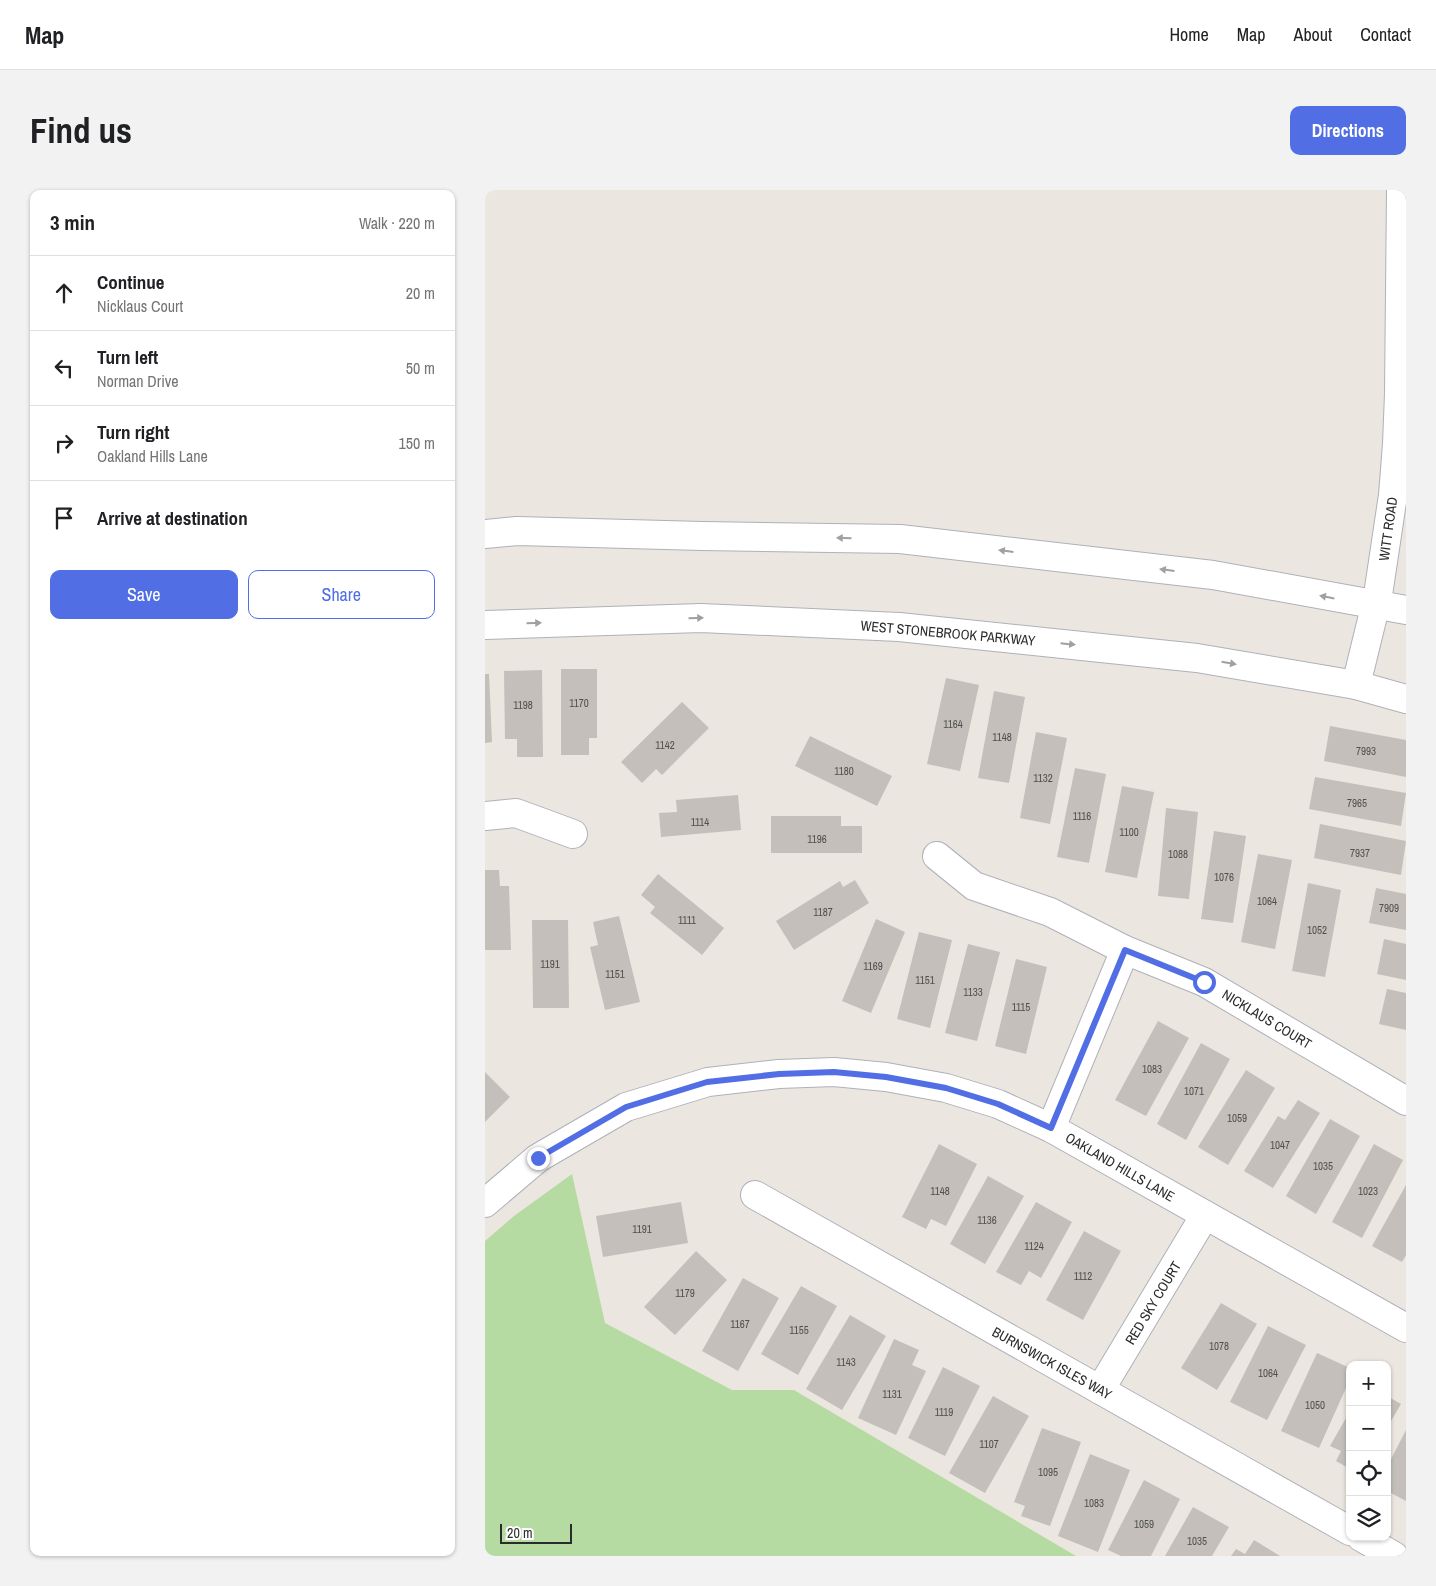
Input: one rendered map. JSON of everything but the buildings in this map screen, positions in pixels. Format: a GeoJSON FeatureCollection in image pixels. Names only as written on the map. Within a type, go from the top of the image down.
{"type":"FeatureCollection","features":[{"type":"Feature","properties":{"kind":"street","name":"WITT ROAD"},"geometry":{"type":"LineString","coordinates":[[1355,685],[1375,606],[1387,545],[1397,444],[1403,297],[1401,190]]}},
{"type":"Feature","properties":{"kind":"street"},"geometry":{"type":"LineString","coordinates":[[485,534],[517,531],[900,539],[1213,575],[1375,606],[1406,610]]}},
{"type":"Feature","properties":{"kind":"street","name":"WEST STONEBROOK PARKWAY"},"geometry":{"type":"LineString","coordinates":[[485,625],[701,618],[899,627],[1197,658],[1355,685],[1406,699]]}},
{"type":"Feature","properties":{"kind":"street"},"geometry":{"type":"LineString","coordinates":[[485,816],[516,813],[573,834]]}},
{"type":"Feature","properties":{"kind":"street","name":"NICKLAUS COURT"},"geometry":{"type":"LineString","coordinates":[[937,856],[974,886],[1050,912],[1125,950],[1204,982],[1406,1101]]}},
{"type":"Feature","properties":{"kind":"street"},"geometry":{"type":"LineString","coordinates":[[1051,1128],[1125,950]]}},
{"type":"Feature","properties":{"kind":"street","name":"OAKLAND HILLS LANE"},"geometry":{"type":"LineString","coordinates":[[485,1203],[538,1158],[626,1107],[707,1082],[788,1074],[834,1072],[886,1077],[946,1088],[998,1104],[1051,1128],[1406,1328]]}},
{"type":"Feature","properties":{"kind":"street","name":"BURNSWICK ISLES WAY"},"geometry":{"type":"LineString","coordinates":[[755,1195],[1346,1529]]}},
{"type":"Feature","properties":{"kind":"street","name":"RED SKY COURT"},"geometry":{"type":"LineString","coordinates":[[1100,1390],[1205,1215]]}},
{"type":"Feature","properties":{"kind":"street"},"geometry":{"type":"LineString","coordinates":[[1368,1541],[1394,1556]]}},
{"type":"Feature","properties":{"kind":"green space"},"geometry":{"type":"Polygon","coordinates":[[[572,1174],[605,1323],[732,1390],[794,1390],[1076,1556],[485,1556],[485,1241],[514,1216],[572,1174]]]}},
{"type":"Feature","properties":{"kind":"route"},"geometry":{"type":"LineString","coordinates":[[538,1158],[626,1107],[707,1082],[779,1074],[834,1072],[886,1077],[946,1088],[998,1104],[1051,1128],[1125,950],[1204,982]]}}]}
